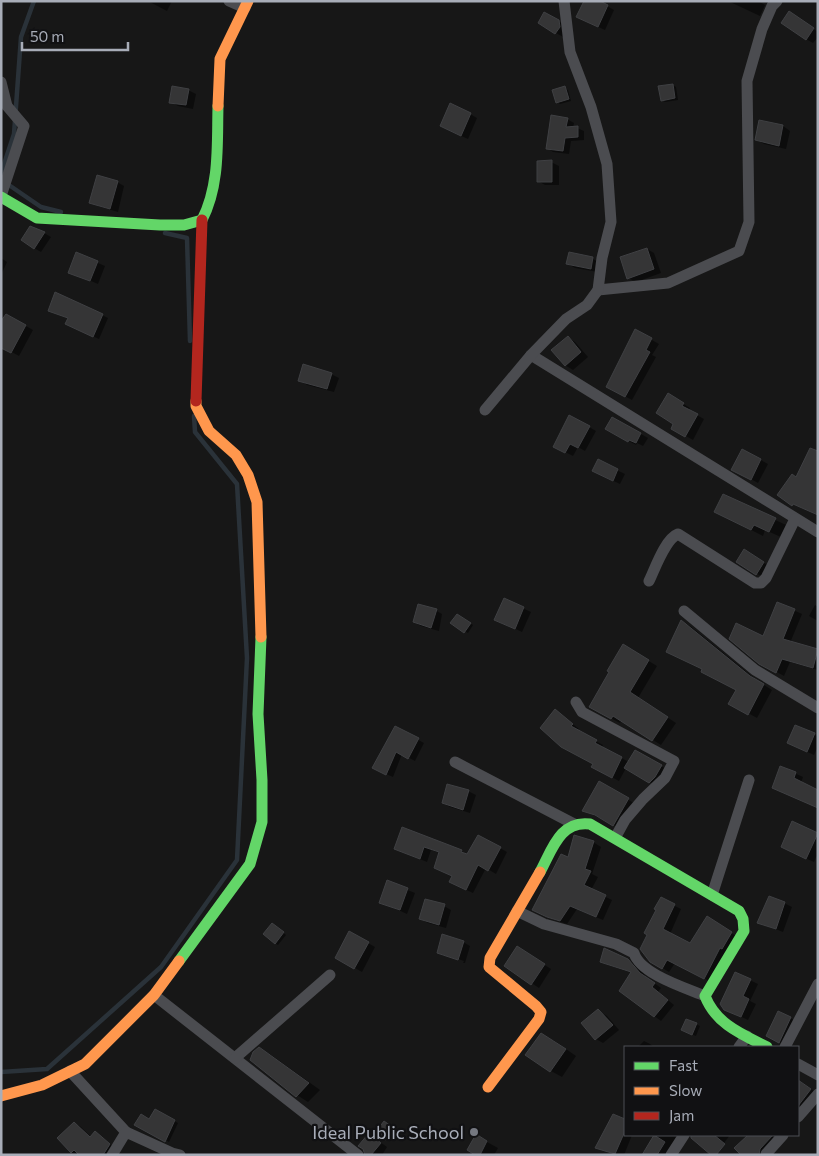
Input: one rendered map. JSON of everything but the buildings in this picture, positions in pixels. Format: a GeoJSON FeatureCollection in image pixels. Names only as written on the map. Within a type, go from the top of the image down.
{"type":"FeatureCollection","features":[{"type":"Feature","properties":{"kind":"street"},"geometry":{"type":"LineString","coordinates":[[1,1096],[42,1085],[85,1064],[154,995],[250,864],[262,822],[262,780],[258,714],[261,643],[257,502],[248,475],[236,455],[209,430],[196,406],[202,220],[210,206],[215,184],[220,59],[246,4],[229,1]]}},
{"type":"Feature","properties":{"kind":"street"},"geometry":{"type":"LineString","coordinates":[[485,410],[531,355],[566,319],[587,305],[598,290],[602,258],[611,222],[608,164],[591,107],[570,52],[564,1]]}},
{"type":"Feature","properties":{"kind":"street"},"geometry":{"type":"LineString","coordinates":[[598,290],[668,282],[739,251],[749,222],[747,80],[762,29],[772,6],[777,1]]}},
{"type":"Feature","properties":{"kind":"street"},"geometry":{"type":"LineString","coordinates":[[1,82],[7,106],[24,126],[1,196],[37,218],[160,225],[184,225],[202,220]]}},
{"type":"Feature","properties":{"kind":"street"},"geometry":{"type":"LineString","coordinates":[[531,355],[818,532]]}},
{"type":"Feature","properties":{"kind":"street"},"geometry":{"type":"LineString","coordinates":[[649,581],[666,546],[678,534],[755,583],[762,583],[795,519]]}},
{"type":"Feature","properties":{"kind":"street"},"geometry":{"type":"LineString","coordinates":[[684,611],[756,670],[818,708]]}},
{"type":"Feature","properties":{"kind":"street"},"geometry":{"type":"LineString","coordinates":[[576,702],[582,712],[674,761],[664,778],[625,820],[614,838]]}},
{"type":"Feature","properties":{"kind":"street"},"geometry":{"type":"LineString","coordinates":[[455,762],[574,824]]}},
{"type":"Feature","properties":{"kind":"street"},"geometry":{"type":"LineString","coordinates":[[712,895],[749,780]]}},
{"type":"Feature","properties":{"kind":"street"},"geometry":{"type":"LineString","coordinates":[[488,1087],[539,1019],[541,1012],[490,968],[490,958],[566,827],[580,822],[590,824],[739,911],[743,919],[744,931],[705,996],[708,1006],[720,1021],[765,1046]]}},
{"type":"Feature","properties":{"kind":"street"},"geometry":{"type":"LineString","coordinates":[[517,911],[544,924],[616,944],[634,953],[636,959],[654,974],[705,996]]}},
{"type":"Feature","properties":{"kind":"street"},"geometry":{"type":"LineString","coordinates":[[235,1058],[330,975]]}},
{"type":"Feature","properties":{"kind":"street"},"geometry":{"type":"LineString","coordinates":[[787,1046],[818,984]]}},
{"type":"Feature","properties":{"kind":"street"},"geometry":{"type":"LineString","coordinates":[[154,995],[358,1155]]}},
{"type":"Feature","properties":{"kind":"street"},"geometry":{"type":"LineString","coordinates":[[740,1046],[746,1036]]}},
{"type":"Feature","properties":{"kind":"street"},"geometry":{"type":"LineString","coordinates":[[799,1065],[818,1075]]}},
{"type":"Feature","properties":{"kind":"street"},"geometry":{"type":"LineString","coordinates":[[70,1071],[126,1132],[172,1154],[180,1155]]}},
{"type":"Feature","properties":{"kind":"street"},"geometry":{"type":"LineString","coordinates":[[799,1116],[818,1094]]}},
{"type":"Feature","properties":{"kind":"street"},"geometry":{"type":"LineString","coordinates":[[112,1155],[126,1132]]}},
{"type":"Feature","properties":{"kind":"street"},"geometry":{"type":"LineString","coordinates":[[671,1155],[683,1136]]}},
{"type":"Feature","properties":{"kind":"street"},"geometry":{"type":"LineString","coordinates":[[766,1154],[782,1136]]}},
{"type":"Feature","properties":{"kind":"waterway"},"geometry":{"type":"LineString","coordinates":[[1,173],[14,134],[21,37],[34,1]]}},
{"type":"Feature","properties":{"kind":"waterway"},"geometry":{"type":"LineString","coordinates":[[6,183],[41,207],[61,212]]}},
{"type":"Feature","properties":{"kind":"waterway"},"geometry":{"type":"LineString","coordinates":[[165,233],[187,238],[190,341]]}},
{"type":"Feature","properties":{"kind":"waterway"},"geometry":{"type":"LineString","coordinates":[[1,1072],[47,1069],[161,967],[237,860],[247,658],[237,484],[195,432],[194,416]]}},
{"type":"Feature","properties":{"kind":"traffic: fast"},"geometry":{"type":"LineString","coordinates":[[1,197],[37,218],[160,225],[184,225],[202,220],[208,207],[215,179],[218,106]]}},
{"type":"Feature","properties":{"kind":"traffic: fast"},"geometry":{"type":"LineString","coordinates":[[179,961],[250,864],[262,822],[262,780],[258,714],[261,637]]}},
{"type":"Feature","properties":{"kind":"traffic: fast"},"geometry":{"type":"LineString","coordinates":[[540,872],[553,846],[564,832],[580,824],[590,824],[739,911],[743,919],[744,931],[705,996],[716,1014],[730,1027],[765,1046]]}},
{"type":"Feature","properties":{"kind":"traffic: slow"},"geometry":{"type":"LineString","coordinates":[[218,106],[220,59],[248,1]]}},
{"type":"Feature","properties":{"kind":"traffic: slow"},"geometry":{"type":"LineString","coordinates":[[196,401],[196,406],[209,431],[236,455],[248,475],[257,502],[261,637]]}},
{"type":"Feature","properties":{"kind":"traffic: slow"},"geometry":{"type":"LineString","coordinates":[[488,1087],[539,1019],[541,1012],[489,967],[490,958],[540,872]]}},
{"type":"Feature","properties":{"kind":"traffic: slow"},"geometry":{"type":"LineString","coordinates":[[1,1096],[42,1085],[85,1064],[154,995],[179,961]]}},
{"type":"Feature","properties":{"kind":"traffic: jam"},"geometry":{"type":"LineString","coordinates":[[196,401],[202,220]]}},
{"type":"Feature","properties":{"kind":"place","name":"Ideal Public School"},"geometry":{"type":"Point","coordinates":[474,1132]}}]}
